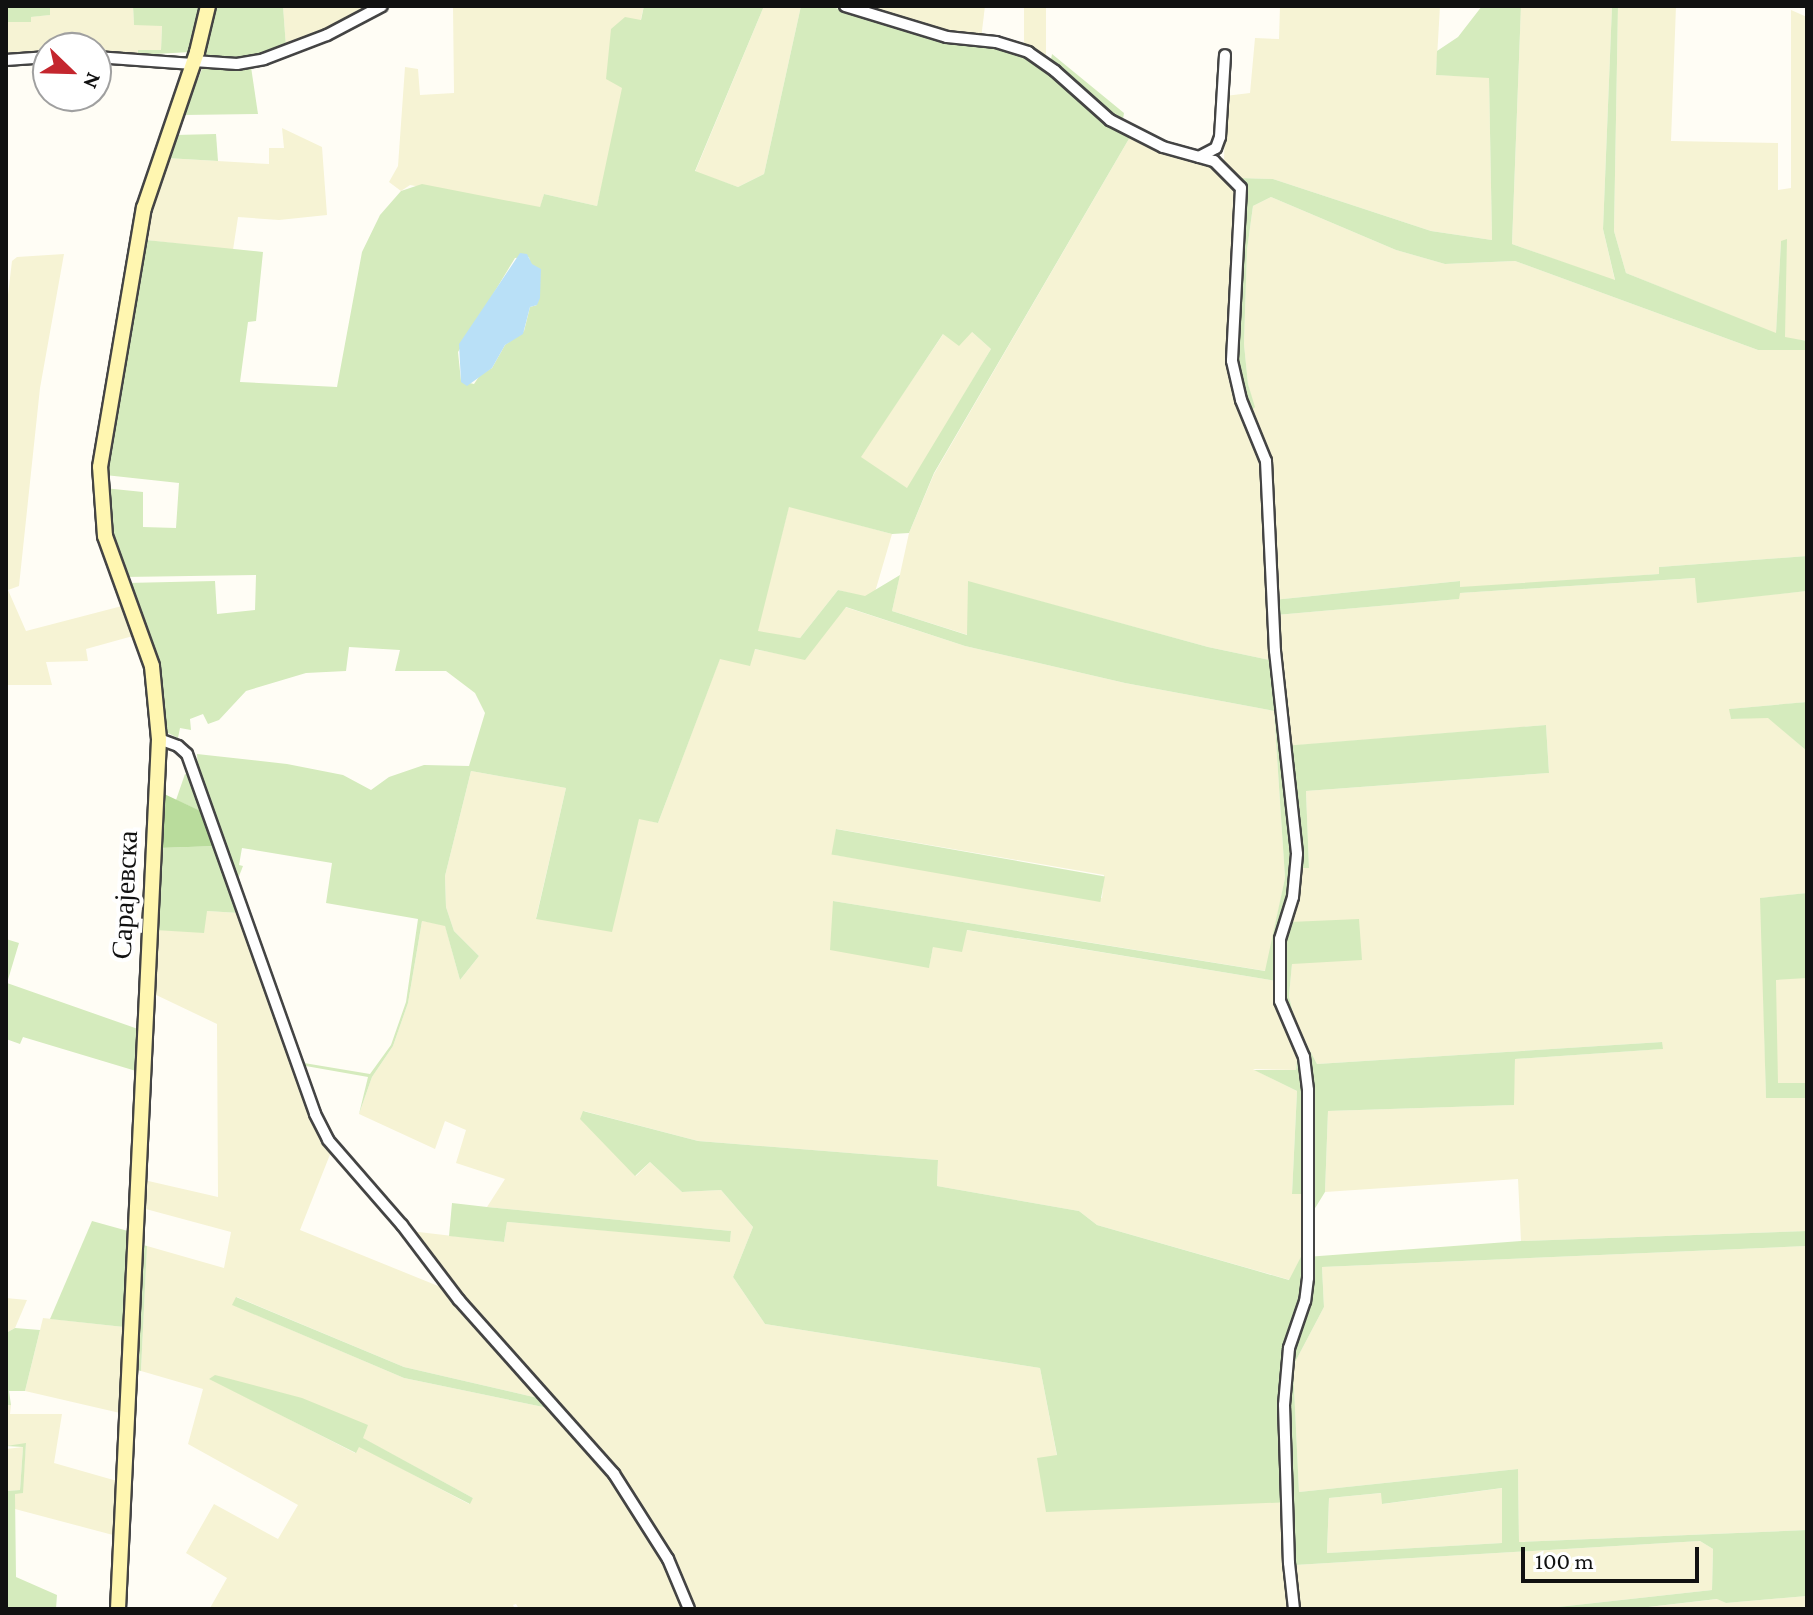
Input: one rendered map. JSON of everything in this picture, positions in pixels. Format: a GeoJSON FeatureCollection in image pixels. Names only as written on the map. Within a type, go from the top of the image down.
{"type":"FeatureCollection","features":[{"type":"Feature","properties":{"kind":"main road","name":"Сарајевска"},"geometry":{"type":"LineString","coordinates":[[118,1609],[159,739],[152,666],[105,536],[100,467],[144,208],[194,63],[208,6]]}},
{"type":"Feature","properties":{"kind":"street"},"geometry":{"type":"LineString","coordinates":[[112,58],[237,64],[264,59],[327,35],[382,6]]}},
{"type":"Feature","properties":{"kind":"street"},"geometry":{"type":"LineString","coordinates":[[845,6],[916,29],[996,42],[1028,52],[1127,131],[1222,166],[1236,180],[1243,199],[1235,250],[1232,361],[1241,400],[1266,461],[1274,640],[1297,854],[1293,897],[1280,939],[1280,1001],[1304,1057],[1309,1100],[1308,1278],[1305,1301],[1289,1348],[1284,1405],[1289,1563],[1294,1609]]}},
{"type":"Feature","properties":{"kind":"street"},"geometry":{"type":"LineString","coordinates":[[1199,157],[1216,148],[1220,137],[1225,55]]}},
{"type":"Feature","properties":{"kind":"street"},"geometry":{"type":"LineString","coordinates":[[6,60],[32,58]]}},
{"type":"Feature","properties":{"kind":"street"},"geometry":{"type":"LineString","coordinates":[[159,739],[178,746],[187,754],[315,1114],[328,1140],[402,1225],[459,1300],[614,1474],[668,1559],[689,1609]]}},
{"type":"Feature","properties":{"kind":"shaded area"},"geometry":{"type":"Polygon","coordinates":[[[50,6],[133,6],[134,25],[162,25],[161,50],[139,51],[138,55],[112,54],[112,32],[32,32],[32,55],[6,56],[6,22],[30,22],[30,17],[49,15],[50,6]]]}},
{"type":"Feature","properties":{"kind":"shaded area"},"geometry":{"type":"Polygon","coordinates":[[[283,6],[375,6],[323,33],[286,47],[283,6]]]}},
{"type":"Feature","properties":{"kind":"shaded area"},"geometry":{"type":"Polygon","coordinates":[[[453,6],[644,6],[597,206],[544,194],[540,208],[410,185],[401,191],[389,182],[398,166],[405,67],[418,69],[420,95],[454,93],[453,6]]]}},
{"type":"Feature","properties":{"kind":"shaded area"},"geometry":{"type":"Polygon","coordinates":[[[764,6],[801,6],[764,174],[738,187],[695,172],[764,6]]]}},
{"type":"Feature","properties":{"kind":"shaded area"},"geometry":{"type":"Polygon","coordinates":[[[853,6],[985,6],[981,39],[947,35],[853,6]]]}},
{"type":"Feature","properties":{"kind":"shaded area"},"geometry":{"type":"Polygon","coordinates":[[[1024,6],[1046,6],[1046,60],[1024,46],[1024,6]]]}},
{"type":"Feature","properties":{"kind":"shaded area"},"geometry":{"type":"Polygon","coordinates":[[[1280,6],[1440,6],[1436,75],[1489,77],[1492,240],[1431,231],[1273,179],[1239,178],[1224,166],[1225,96],[1250,93],[1255,38],[1279,39],[1280,6]]]}},
{"type":"Feature","properties":{"kind":"shaded area"},"geometry":{"type":"Polygon","coordinates":[[[1521,6],[1612,6],[1603,229],[1615,281],[1512,244],[1521,6]]]}},
{"type":"Feature","properties":{"kind":"shaded area"},"geometry":{"type":"Polygon","coordinates":[[[1618,6],[1676,6],[1671,141],[1778,143],[1778,190],[1791,188],[1791,10],[1807,17],[1807,341],[1785,338],[1781,241],[1776,334],[1626,273],[1614,231],[1618,6]]]}},
{"type":"Feature","properties":{"kind":"shaded area"},"geometry":{"type":"Polygon","coordinates":[[[282,128],[322,147],[327,215],[279,220],[238,217],[233,250],[146,240],[166,158],[269,164],[269,148],[284,148],[282,128]]]}},
{"type":"Feature","properties":{"kind":"shaded area"},"geometry":{"type":"Polygon","coordinates":[[[1130,137],[1212,165],[1240,193],[1229,359],[1262,466],[1274,661],[1208,647],[969,582],[968,635],[892,611],[909,533],[934,474],[1130,137]]]}},
{"type":"Feature","properties":{"kind":"shaded area"},"geometry":{"type":"Polygon","coordinates":[[[1271,197],[1396,250],[1445,264],[1515,261],[1758,350],[1807,350],[1807,556],[1659,567],[1659,574],[1459,588],[1460,581],[1273,600],[1270,499],[1250,412],[1254,407],[1244,344],[1247,250],[1253,206],[1271,197]]]}},
{"type":"Feature","properties":{"kind":"shaded area"},"geometry":{"type":"Polygon","coordinates":[[[64,254],[40,388],[19,586],[8,590],[26,631],[122,606],[133,636],[86,649],[88,661],[46,662],[52,685],[6,685],[6,312],[12,261],[17,257],[64,254]]]}},
{"type":"Feature","properties":{"kind":"shaded area"},"geometry":{"type":"Polygon","coordinates":[[[972,332],[991,349],[908,489],[860,457],[944,333],[972,332]]]}},
{"type":"Feature","properties":{"kind":"shaded area"},"geometry":{"type":"Polygon","coordinates":[[[789,506],[892,534],[875,592],[865,597],[838,590],[800,638],[757,632],[789,506]]]}},
{"type":"Feature","properties":{"kind":"shaded area"},"geometry":{"type":"Polygon","coordinates":[[[1696,578],[1697,602],[1807,591],[1807,702],[1730,709],[1731,719],[1768,717],[1807,751],[1807,893],[1761,898],[1766,1098],[1807,1098],[1807,1231],[1521,1241],[1518,1179],[1325,1192],[1328,1111],[1513,1105],[1515,1059],[1662,1049],[1662,1042],[1317,1064],[1295,1021],[1289,996],[1292,963],[1362,959],[1289,922],[1298,868],[1309,868],[1306,791],[1549,773],[1546,725],[1288,746],[1276,615],[1458,599],[1459,593],[1696,578]]]}},
{"type":"Feature","properties":{"kind":"shaded area"},"geometry":{"type":"Polygon","coordinates":[[[845,607],[965,646],[1125,683],[1274,711],[1285,878],[1266,971],[833,901],[929,967],[933,947],[966,930],[1276,981],[1288,1029],[1298,1051],[1296,1070],[1253,1069],[1297,1091],[1292,1194],[1304,1194],[1306,1247],[1290,1280],[1097,1225],[1079,1211],[937,1186],[938,1160],[698,1141],[584,1111],[636,1176],[650,1162],[682,1192],[721,1190],[753,1227],[733,1277],[765,1324],[1040,1368],[1057,1456],[1287,1501],[1293,1609],[693,1609],[647,1517],[454,1289],[410,1231],[504,1242],[507,1222],[730,1241],[731,1231],[487,1207],[505,1179],[456,1163],[466,1130],[445,1121],[435,1149],[359,1114],[372,1077],[393,1046],[408,1003],[422,921],[445,925],[460,980],[479,956],[454,931],[446,907],[445,876],[471,771],[566,788],[536,918],[639,818],[658,823],[720,658],[754,649],[805,659],[845,607]],[[837,829],[835,855],[1102,898],[1104,875],[837,829]]]}},
{"type":"Feature","properties":{"kind":"shaded area"},"geometry":{"type":"Polygon","coordinates":[[[207,911],[239,913],[313,1120],[331,1152],[300,1230],[448,1290],[542,1399],[404,1367],[237,1297],[233,1305],[404,1378],[553,1409],[618,1484],[664,1557],[686,1609],[519,1609],[516,1604],[513,1605],[515,1609],[210,1608],[227,1578],[186,1553],[214,1504],[278,1539],[298,1505],[188,1444],[203,1389],[141,1371],[147,1246],[224,1268],[231,1232],[142,1208],[144,1180],[218,1197],[217,1024],[152,993],[155,930],[207,911]],[[209,1378],[355,1453],[359,1446],[469,1504],[473,1498],[362,1438],[367,1425],[209,1378]]]}},
{"type":"Feature","properties":{"kind":"shaded area"},"geometry":{"type":"Polygon","coordinates":[[[1776,978],[1807,978],[1807,1083],[1776,1083],[1776,978]]]}},
{"type":"Feature","properties":{"kind":"shaded area"},"geometry":{"type":"Polygon","coordinates":[[[1807,1246],[1807,1530],[1519,1542],[1518,1469],[1299,1492],[1293,1366],[1324,1307],[1322,1267],[1807,1246]]]}},
{"type":"Feature","properties":{"kind":"shaded area"},"geometry":{"type":"Polygon","coordinates":[[[6,1298],[27,1300],[15,1328],[6,1333],[6,1298]]]}},
{"type":"Feature","properties":{"kind":"shaded area"},"geometry":{"type":"Polygon","coordinates":[[[43,1318],[124,1327],[120,1413],[25,1391],[43,1318]]]}},
{"type":"Feature","properties":{"kind":"shaded area"},"geometry":{"type":"Polygon","coordinates":[[[6,1405],[11,1405],[10,1414],[62,1414],[54,1463],[117,1481],[113,1535],[15,1509],[15,1493],[22,1493],[26,1444],[6,1446],[6,1405]]]}},
{"type":"Feature","properties":{"kind":"shaded area"},"geometry":{"type":"Polygon","coordinates":[[[23,1447],[20,1490],[6,1491],[6,1449],[23,1447]]]}},
{"type":"Feature","properties":{"kind":"shaded area"},"geometry":{"type":"Polygon","coordinates":[[[1503,1488],[1502,1543],[1327,1553],[1329,1498],[1382,1493],[1383,1504],[1503,1488]]]}},
{"type":"Feature","properties":{"kind":"shaded area"},"geometry":{"type":"Polygon","coordinates":[[[1700,1541],[1713,1549],[1712,1590],[1540,1609],[1298,1609],[1295,1565],[1700,1541]]]}},
{"type":"Feature","properties":{"kind":"shaded area"},"geometry":{"type":"Polygon","coordinates":[[[1807,1596],[1807,1609],[1631,1609],[1718,1599],[1726,1603],[1807,1596]]]}},
{"type":"Feature","properties":{"kind":"green space"},"geometry":{"type":"Polygon","coordinates":[[[6,6],[50,6],[50,15],[31,17],[31,22],[6,22],[6,6]]]}},
{"type":"Feature","properties":{"kind":"green space"},"geometry":{"type":"Polygon","coordinates":[[[133,6],[202,6],[190,52],[138,55],[138,50],[161,50],[162,26],[134,25],[133,6]]]}},
{"type":"Feature","properties":{"kind":"green space"},"geometry":{"type":"Polygon","coordinates":[[[215,6],[283,6],[286,47],[229,62],[204,57],[215,6]]]}},
{"type":"Feature","properties":{"kind":"green space"},"geometry":{"type":"Polygon","coordinates":[[[644,6],[764,6],[695,171],[738,187],[764,174],[801,6],[829,6],[935,39],[1003,48],[1050,65],[1052,54],[1124,113],[1121,132],[1130,137],[934,473],[909,533],[892,534],[789,507],[758,631],[800,638],[838,590],[865,596],[900,575],[892,611],[967,635],[968,581],[1208,647],[1274,661],[1283,746],[1546,725],[1549,773],[1306,791],[1309,868],[1299,868],[1290,922],[1359,919],[1362,960],[1292,964],[1289,996],[1295,1022],[1317,1064],[1662,1042],[1663,1049],[1515,1059],[1514,1105],[1328,1111],[1325,1192],[1309,1218],[1304,1194],[1292,1194],[1297,1091],[1254,1070],[1296,1070],[1298,1051],[1281,1019],[1276,981],[967,930],[962,952],[933,947],[929,968],[830,950],[833,901],[1265,971],[1285,878],[1274,711],[1125,683],[965,646],[846,607],[805,660],[755,649],[750,666],[720,659],[658,823],[639,819],[612,932],[536,919],[566,788],[471,771],[445,876],[446,907],[454,931],[479,956],[460,980],[445,926],[422,921],[408,1003],[393,1046],[372,1077],[359,1114],[368,1077],[300,1065],[298,1062],[370,1074],[391,1045],[406,1002],[418,919],[326,903],[332,863],[242,848],[239,865],[243,866],[236,884],[198,771],[197,754],[287,764],[343,775],[371,790],[389,777],[424,765],[469,766],[485,713],[475,693],[446,671],[395,671],[400,650],[349,647],[346,671],[306,673],[246,691],[219,720],[208,724],[203,714],[190,719],[191,730],[180,728],[178,738],[164,731],[160,676],[126,583],[215,581],[217,614],[255,610],[256,575],[124,577],[108,520],[104,488],[143,492],[143,527],[176,528],[179,483],[105,475],[146,240],[263,252],[256,321],[248,322],[240,382],[337,387],[362,252],[380,215],[401,191],[422,184],[540,207],[544,194],[597,206],[622,88],[606,79],[611,29],[625,17],[641,20],[644,6]],[[529,257],[515,258],[458,352],[461,381],[474,384],[480,375],[492,368],[505,345],[524,331],[530,307],[537,305],[529,257]],[[972,332],[959,346],[943,334],[861,457],[907,488],[991,349],[972,332]]]}},
{"type":"Feature","properties":{"kind":"green space"},"geometry":{"type":"Polygon","coordinates":[[[1482,6],[1521,6],[1512,244],[1615,280],[1603,229],[1612,6],[1618,6],[1614,231],[1626,273],[1776,333],[1781,241],[1787,239],[1785,337],[1807,341],[1807,350],[1758,350],[1515,261],[1445,264],[1396,250],[1271,197],[1253,206],[1247,250],[1244,344],[1248,384],[1255,407],[1250,412],[1233,357],[1243,184],[1239,178],[1273,179],[1431,231],[1492,240],[1489,78],[1436,75],[1437,51],[1458,37],[1482,6]]]}},
{"type":"Feature","properties":{"kind":"green space"},"geometry":{"type":"Polygon","coordinates":[[[251,67],[258,114],[183,115],[202,69],[251,67]]]}},
{"type":"Feature","properties":{"kind":"green space"},"geometry":{"type":"Polygon","coordinates":[[[216,134],[218,161],[166,158],[175,135],[216,134]]]}},
{"type":"Feature","properties":{"kind":"green space"},"geometry":{"type":"Polygon","coordinates":[[[1807,556],[1807,591],[1697,603],[1695,578],[1460,593],[1459,599],[1276,615],[1273,600],[1460,581],[1460,587],[1659,574],[1659,567],[1807,556]]]}},
{"type":"Feature","properties":{"kind":"green space"},"geometry":{"type":"Polygon","coordinates":[[[1807,702],[1807,751],[1768,718],[1731,719],[1729,709],[1807,702]]]}},
{"type":"Feature","properties":{"kind":"green space"},"geometry":{"type":"Polygon","coordinates":[[[185,774],[192,777],[205,813],[176,800],[185,774]]]}},
{"type":"Feature","properties":{"kind":"green space"},"geometry":{"type":"Polygon","coordinates":[[[162,793],[205,813],[217,846],[159,848],[162,793]]]}},
{"type":"Feature","properties":{"kind":"green space"},"geometry":{"type":"Polygon","coordinates":[[[836,829],[1105,876],[1100,902],[831,855],[836,829]]]}},
{"type":"Feature","properties":{"kind":"green space"},"geometry":{"type":"Polygon","coordinates":[[[217,846],[239,913],[207,911],[204,933],[155,930],[159,848],[217,846]]]}},
{"type":"Feature","properties":{"kind":"green space"},"geometry":{"type":"Polygon","coordinates":[[[1807,893],[1807,978],[1776,980],[1778,1083],[1807,1083],[1807,1098],[1766,1098],[1760,898],[1807,893]]]}},
{"type":"Feature","properties":{"kind":"green space"},"geometry":{"type":"Polygon","coordinates":[[[6,939],[19,943],[7,983],[138,1029],[136,1071],[23,1037],[20,1044],[6,1039],[6,939]]]}},
{"type":"Feature","properties":{"kind":"green space"},"geometry":{"type":"Polygon","coordinates":[[[583,1111],[698,1141],[938,1160],[937,1186],[1079,1211],[1097,1225],[1289,1280],[1306,1247],[1306,1257],[1521,1241],[1807,1231],[1807,1246],[1322,1267],[1324,1307],[1293,1366],[1299,1492],[1518,1469],[1519,1542],[1807,1530],[1807,1596],[1726,1603],[1717,1599],[1631,1609],[1540,1609],[1712,1590],[1713,1549],[1700,1541],[1295,1565],[1292,1502],[1046,1512],[1037,1458],[1057,1455],[1040,1368],[765,1324],[733,1277],[753,1227],[721,1190],[682,1192],[650,1162],[635,1176],[580,1119],[583,1111]],[[1502,1488],[1382,1504],[1381,1493],[1329,1498],[1327,1553],[1502,1543],[1502,1488]]]}},
{"type":"Feature","properties":{"kind":"green space"},"geometry":{"type":"Polygon","coordinates":[[[452,1203],[731,1231],[730,1242],[507,1222],[504,1242],[449,1236],[452,1203]]]}},
{"type":"Feature","properties":{"kind":"green space"},"geometry":{"type":"Polygon","coordinates":[[[92,1221],[128,1231],[124,1327],[50,1319],[92,1221]]]}},
{"type":"Feature","properties":{"kind":"green space"},"geometry":{"type":"Polygon","coordinates":[[[139,1244],[147,1246],[141,1371],[134,1369],[139,1244]]]}},
{"type":"Feature","properties":{"kind":"green space"},"geometry":{"type":"Polygon","coordinates":[[[236,1297],[404,1367],[542,1399],[553,1409],[404,1378],[232,1305],[236,1297]]]}},
{"type":"Feature","properties":{"kind":"green space"},"geometry":{"type":"Polygon","coordinates":[[[15,1328],[40,1330],[25,1391],[9,1391],[11,1405],[6,1405],[6,1333],[15,1328]]]}},
{"type":"Feature","properties":{"kind":"green space"},"geometry":{"type":"Polygon","coordinates":[[[215,1375],[302,1398],[368,1425],[363,1438],[473,1498],[470,1504],[359,1447],[356,1453],[209,1379],[215,1375]]]}},
{"type":"Feature","properties":{"kind":"green space"},"geometry":{"type":"Polygon","coordinates":[[[26,1443],[23,1493],[15,1494],[16,1577],[57,1595],[56,1609],[6,1609],[6,1491],[20,1490],[23,1447],[6,1446],[26,1443]]]}},
{"type":"Feature","properties":{"kind":"water"},"geometry":{"type":"Polygon","coordinates":[[[520,253],[527,254],[532,264],[541,269],[540,298],[537,305],[530,307],[523,334],[505,345],[492,368],[467,386],[461,382],[459,344],[520,253]]]}}]}
